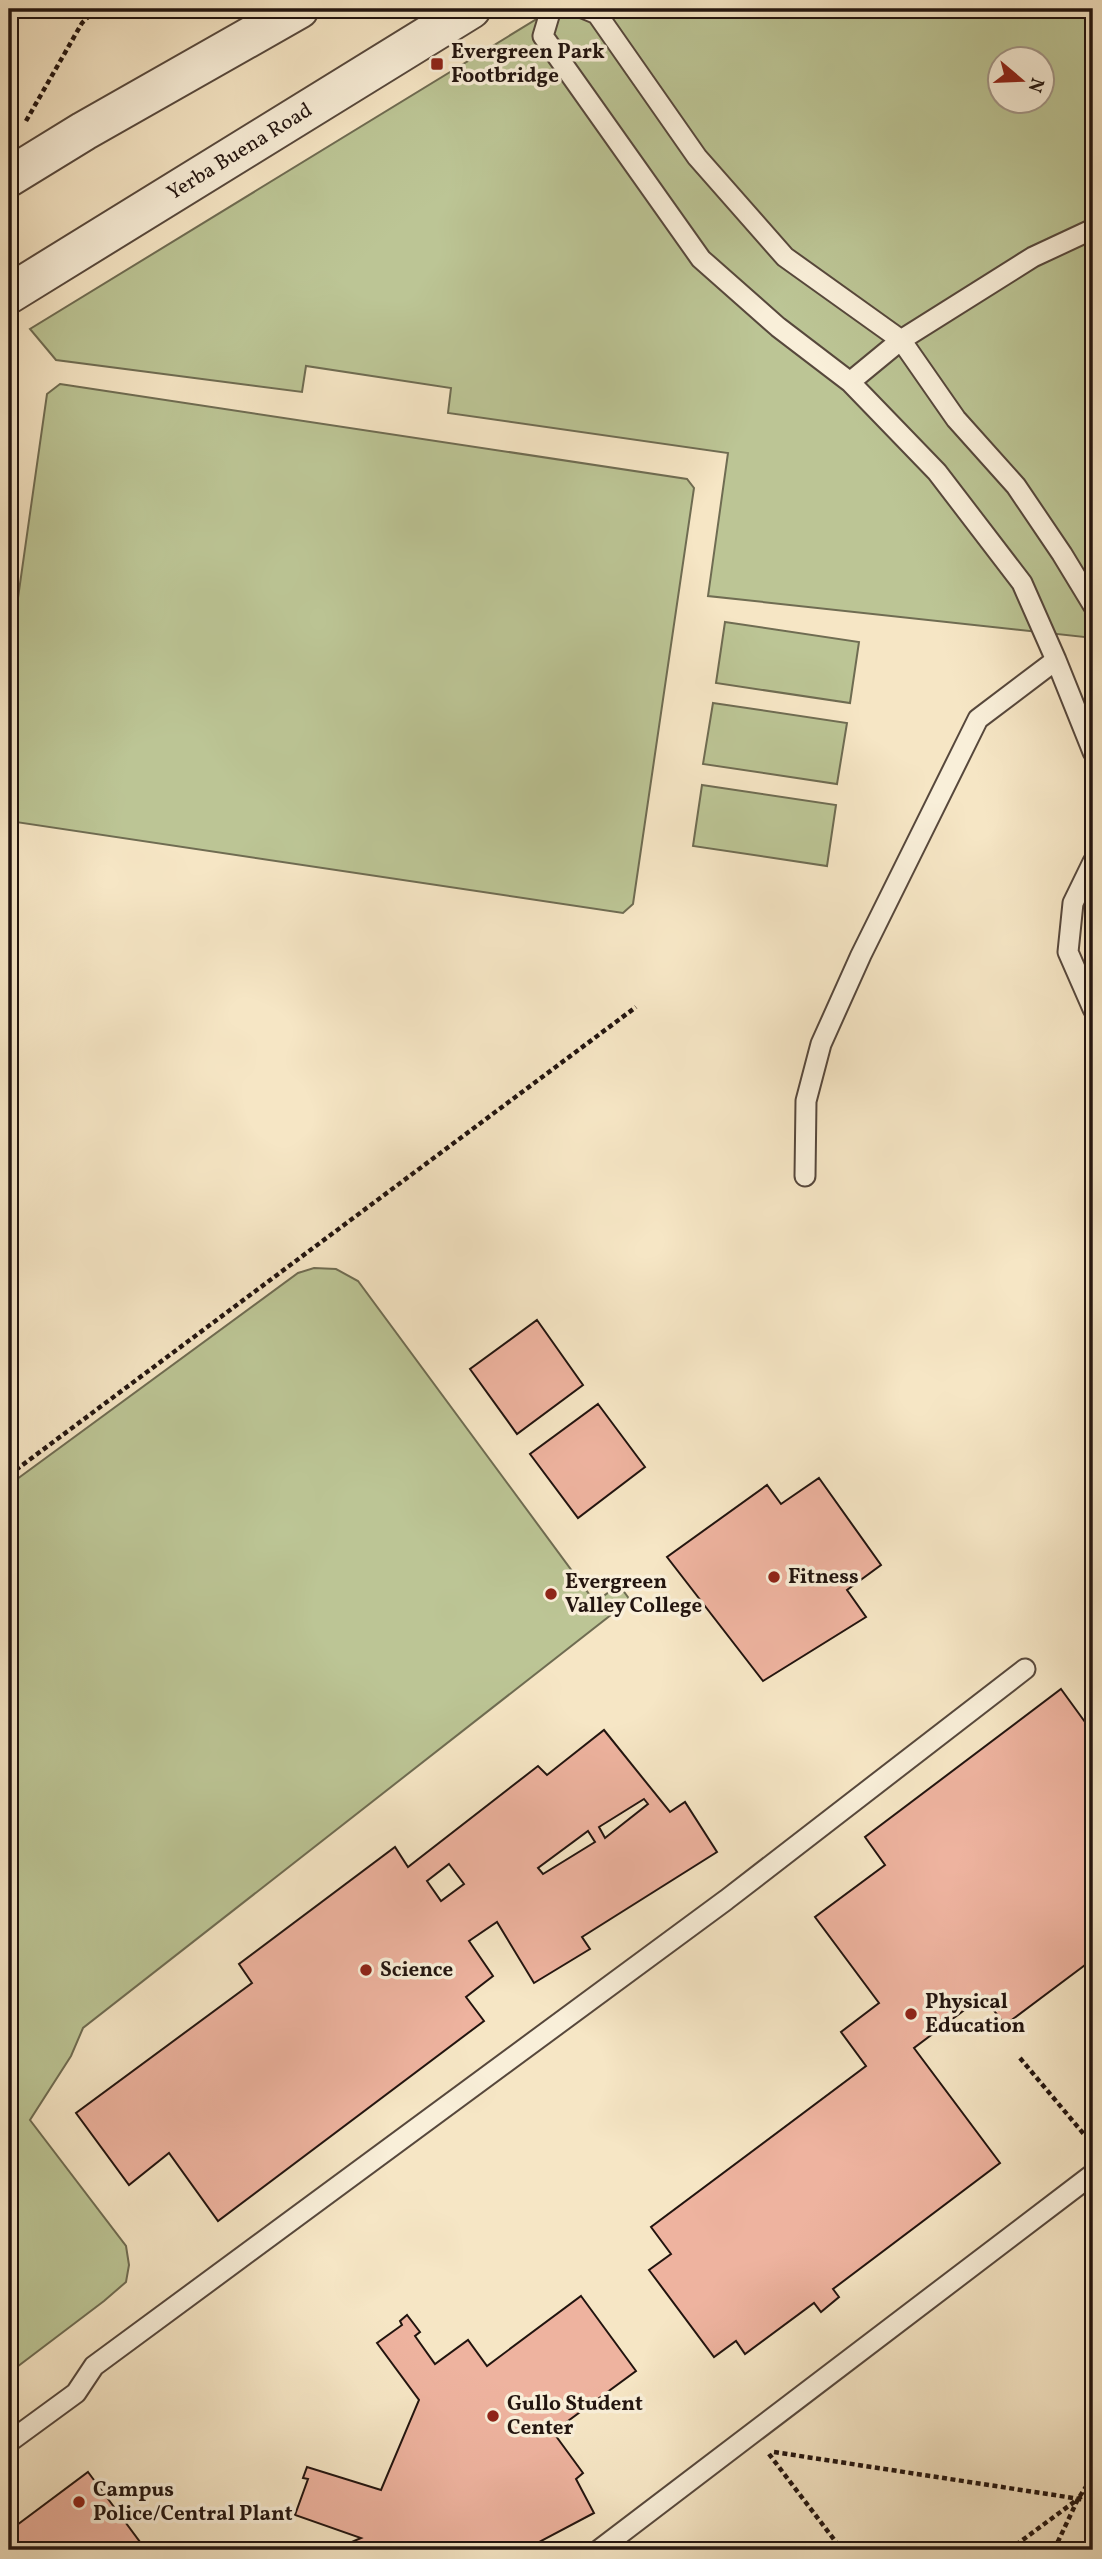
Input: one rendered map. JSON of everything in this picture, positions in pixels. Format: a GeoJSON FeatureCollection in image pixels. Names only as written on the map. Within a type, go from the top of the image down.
{"type":"FeatureCollection","features":[{"type":"Feature","properties":{"kind":"street"},"geometry":{"type":"LineString","coordinates":[[9,177],[299,9]]}},
{"type":"Feature","properties":{"kind":"street","name":"Yerba Buena Road"},"geometry":{"type":"LineString","coordinates":[[9,295],[471,9]]}},
{"type":"Feature","properties":{"kind":"lane"},"geometry":{"type":"LineString","coordinates":[[551,9],[543,36],[701,259],[778,327],[850,382],[937,472],[1022,583],[1093,752]]}},
{"type":"Feature","properties":{"kind":"lane"},"geometry":{"type":"LineString","coordinates":[[585,9],[597,14],[697,157],[785,257],[901,340],[956,419],[1016,486],[1093,605]]}},
{"type":"Feature","properties":{"kind":"lane"},"geometry":{"type":"LineString","coordinates":[[850,382],[901,340],[1033,257],[1093,229]]}},
{"type":"Feature","properties":{"kind":"lane"},"geometry":{"type":"LineString","coordinates":[[805,1176],[806,1101],[821,1044],[861,955],[978,719],[1056,660]]}},
{"type":"Feature","properties":{"kind":"lane"},"geometry":{"type":"LineString","coordinates":[[1093,862],[1073,903],[1068,952],[1093,1009]]}},
{"type":"Feature","properties":{"kind":"lane"},"geometry":{"type":"LineString","coordinates":[[9,2442],[76,2393],[94,2366],[726,1900],[1025,1669]]}},
{"type":"Feature","properties":{"kind":"lane"},"geometry":{"type":"LineString","coordinates":[[599,2550],[1093,2174]]}},
{"type":"Feature","properties":{"kind":"path"},"geometry":{"type":"LineString","coordinates":[[9,177],[18,135],[82,23],[96,9]]}},
{"type":"Feature","properties":{"kind":"path"},"geometry":{"type":"LineString","coordinates":[[9,1475],[636,1007]]}},
{"type":"Feature","properties":{"kind":"path"},"geometry":{"type":"LineString","coordinates":[[1020,2058],[1093,2146]]}},
{"type":"Feature","properties":{"kind":"path"},"geometry":{"type":"LineString","coordinates":[[842,2550],[766,2451],[1093,2501]]}},
{"type":"Feature","properties":{"kind":"path"},"geometry":{"type":"LineString","coordinates":[[1054,2550],[1078,2499],[1093,2476]]}},
{"type":"Feature","properties":{"kind":"path"},"geometry":{"type":"LineString","coordinates":[[1009,2550],[1093,2488]]}},
{"type":"Feature","properties":{"kind":"green space"},"geometry":{"type":"Polygon","coordinates":[[[553,9],[1093,9],[1093,638],[708,596],[728,453],[448,413],[451,388],[306,366],[302,392],[56,360],[30,329],[553,9]]]}},
{"type":"Feature","properties":{"kind":"green space"},"geometry":{"type":"Polygon","coordinates":[[[60,384],[687,479],[694,488],[633,904],[623,913],[9,821],[9,661],[47,394],[60,384]]]}},
{"type":"Feature","properties":{"kind":"green space"},"geometry":{"type":"Polygon","coordinates":[[[725,622],[859,642],[850,703],[716,683],[725,622]]]}},
{"type":"Feature","properties":{"kind":"green space"},"geometry":{"type":"Polygon","coordinates":[[[713,703],[847,723],[837,784],[703,764],[713,703]]]}},
{"type":"Feature","properties":{"kind":"green space"},"geometry":{"type":"Polygon","coordinates":[[[702,785],[836,805],[827,866],[693,846],[702,785]]]}},
{"type":"Feature","properties":{"kind":"green space"},"geometry":{"type":"Polygon","coordinates":[[[314,1268],[336,1269],[358,1281],[595,1602],[619,1585],[630,1600],[83,2028],[71,2056],[30,2120],[126,2246],[129,2265],[126,2282],[9,2373],[9,1485],[298,1273],[314,1268]]]}},
{"type":"Feature","properties":{"kind":"building"},"geometry":{"type":"Polygon","coordinates":[[[537,1320],[583,1385],[517,1434],[470,1369],[537,1320]]]}},
{"type":"Feature","properties":{"kind":"building"},"geometry":{"type":"Polygon","coordinates":[[[598,1404],[645,1467],[578,1518],[530,1454],[598,1404]]]}},
{"type":"Feature","properties":{"kind":"building","name":"Fitness"},"geometry":{"type":"Polygon","coordinates":[[[819,1478],[881,1565],[847,1590],[866,1617],[763,1681],[667,1557],[767,1485],[781,1504],[819,1478]]]}},
{"type":"Feature","properties":{"kind":"building","name":"Physical Education"},"geometry":{"type":"Polygon","coordinates":[[[1061,1689],[1093,1733],[1093,1959],[1005,2025],[983,1996],[914,2048],[1000,2163],[833,2289],[839,2297],[821,2312],[814,2303],[745,2354],[736,2341],[714,2357],[649,2270],[671,2254],[651,2227],[866,2066],[841,2032],[879,2003],[815,1917],[885,1865],[865,1837],[1061,1689]]]}},
{"type":"Feature","properties":{"kind":"building","name":"Science"},"geometry":{"type":"Polygon","coordinates":[[[604,1730],[670,1812],[685,1802],[717,1852],[582,1937],[590,1949],[534,1983],[497,1922],[469,1941],[493,1976],[466,1997],[484,2021],[218,2221],[169,2153],[129,2185],[76,2113],[252,1983],[239,1964],[395,1847],[408,1867],[538,1766],[547,1775],[604,1730]],[[644,1799],[599,1827],[605,1838],[648,1804],[644,1799]],[[588,1831],[538,1868],[543,1874],[595,1842],[588,1831]],[[449,1864],[427,1881],[441,1901],[464,1884],[449,1864]]]}},
{"type":"Feature","properties":{"kind":"building","name":"Gullo Student Center"},"geometry":{"type":"Polygon","coordinates":[[[581,2296],[636,2371],[553,2432],[583,2473],[576,2479],[594,2513],[524,2550],[333,2550],[361,2538],[295,2515],[308,2479],[303,2478],[307,2467],[381,2490],[419,2400],[377,2343],[402,2325],[400,2321],[407,2315],[420,2332],[415,2336],[435,2364],[468,2340],[487,2366],[581,2296]]]}},
{"type":"Feature","properties":{"kind":"building","name":"Campus Police/Central Plant"},"geometry":{"type":"Polygon","coordinates":[[[88,2472],[146,2550],[9,2550],[9,2531],[88,2472]]]}},
{"type":"Feature","properties":{"kind":"place","name":"Evergreen Park Footbridge"},"geometry":{"type":"Point","coordinates":[437,64]}},
{"type":"Feature","properties":{"kind":"place","name":"Fitness"},"geometry":{"type":"Point","coordinates":[774,1577]}},
{"type":"Feature","properties":{"kind":"place","name":"Evergreen Valley College"},"geometry":{"type":"Point","coordinates":[551,1594]}},
{"type":"Feature","properties":{"kind":"place","name":"Science"},"geometry":{"type":"Point","coordinates":[366,1970]}},
{"type":"Feature","properties":{"kind":"place","name":"Physical Education"},"geometry":{"type":"Point","coordinates":[911,2014]}},
{"type":"Feature","properties":{"kind":"place","name":"Gullo Student Center"},"geometry":{"type":"Point","coordinates":[493,2416]}},
{"type":"Feature","properties":{"kind":"place","name":"Campus Police/Central Plant"},"geometry":{"type":"Point","coordinates":[79,2502]}}]}
